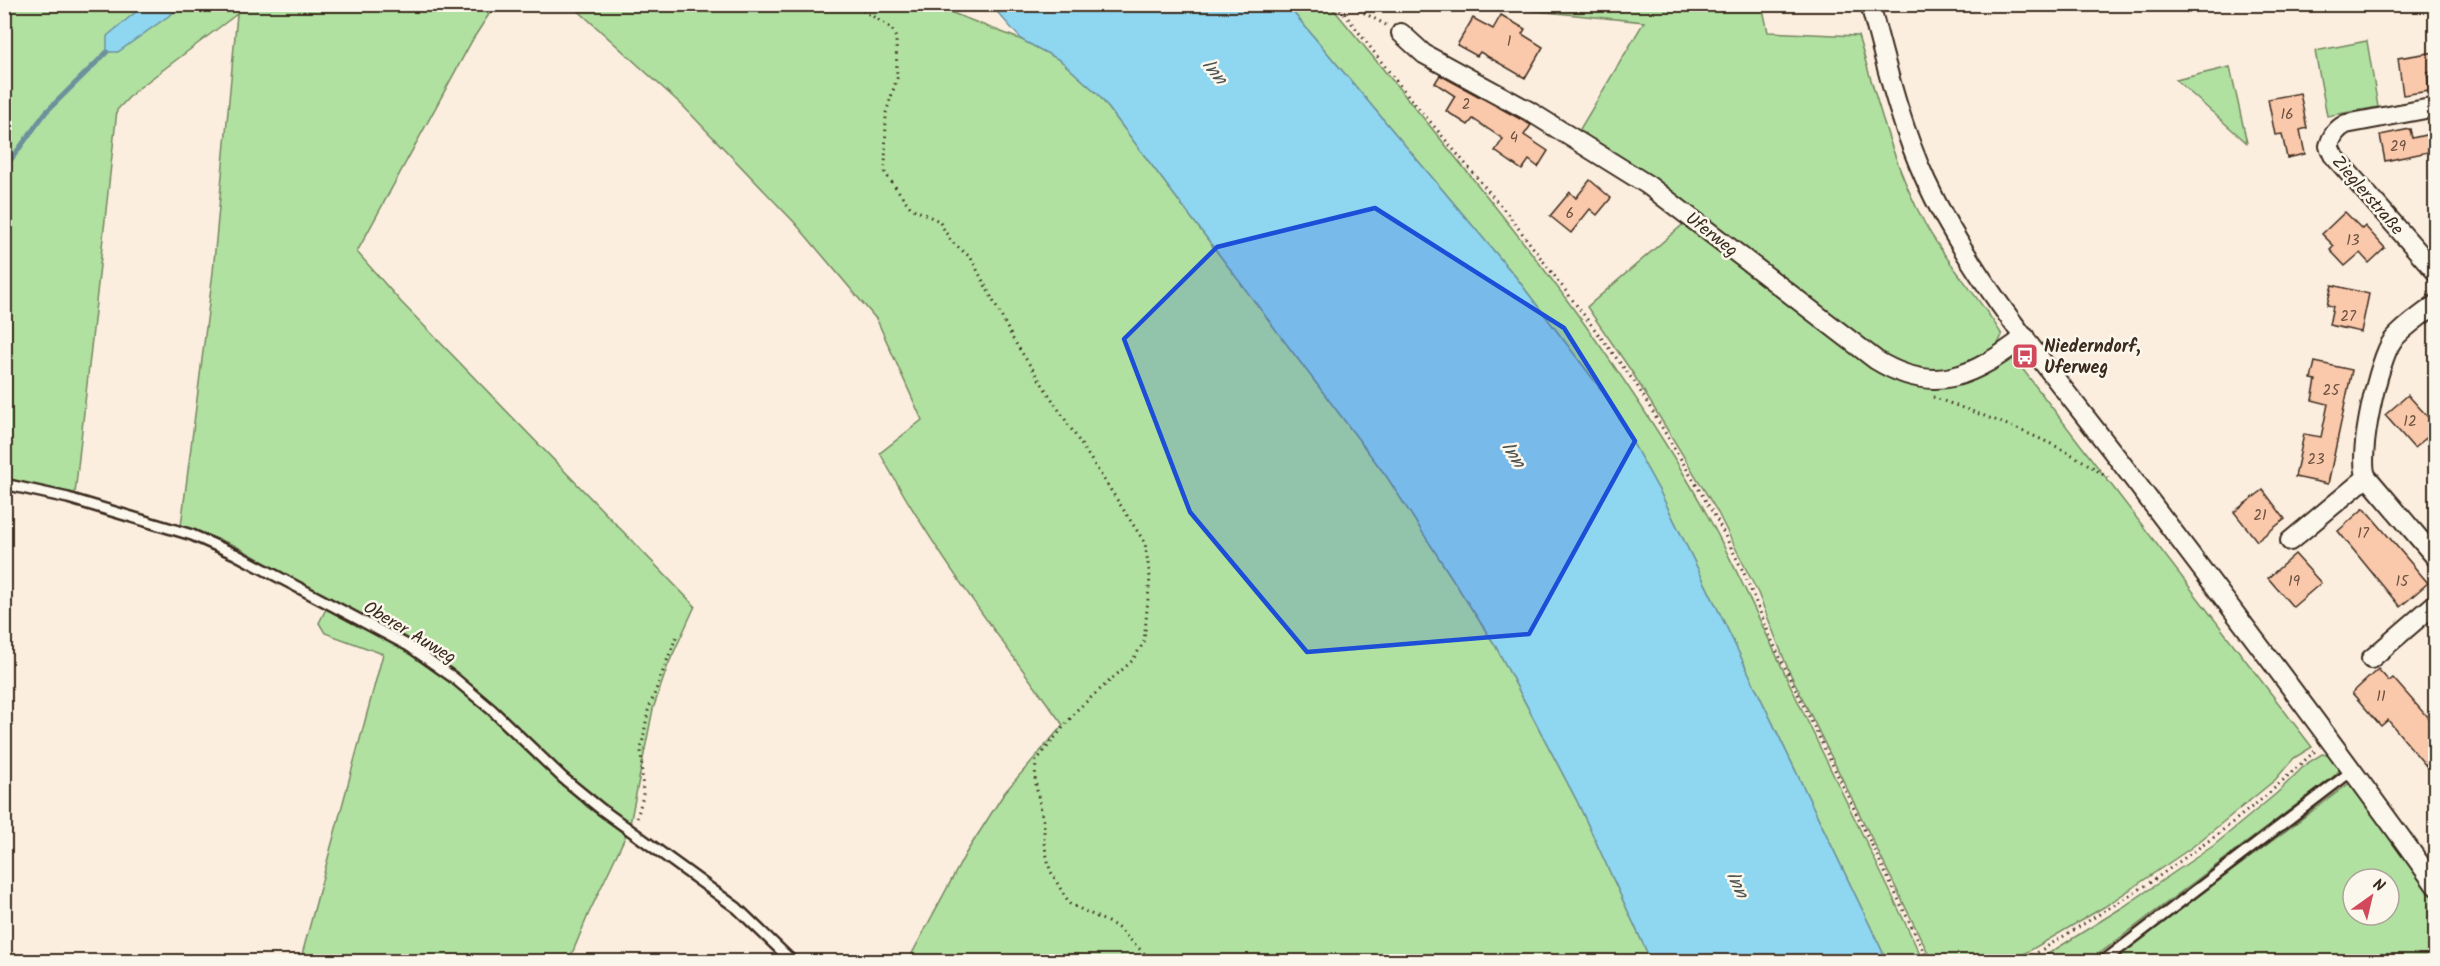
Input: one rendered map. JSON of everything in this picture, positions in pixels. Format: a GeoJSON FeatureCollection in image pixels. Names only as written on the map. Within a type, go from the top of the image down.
{"type":"FeatureCollection","features":[{"type":"Feature","properties":{"kind":"street"},"geometry":{"type":"LineString","coordinates":[[1870,4],[1908,140],[1926,182],[1968,256],[2025,337],[2353,770],[2436,886]]}},
{"type":"Feature","properties":{"kind":"street","name":"Uferweg"},"geometry":{"type":"LineString","coordinates":[[1401,33],[1424,54],[1529,111],[1648,185],[1876,360],[1901,374],[1923,379],[1953,379],[1995,358],[2025,337]]}},
{"type":"Feature","properties":{"kind":"street","name":"Zieglerstraße"},"geometry":{"type":"LineString","coordinates":[[2436,107],[2346,124],[2339,128],[2329,147],[2333,155],[2436,272]]}},
{"type":"Feature","properties":{"kind":"street"},"geometry":{"type":"LineString","coordinates":[[2436,304],[2393,340],[2384,355],[2364,452],[2363,470],[2436,558]]}},
{"type":"Feature","properties":{"kind":"street"},"geometry":{"type":"LineString","coordinates":[[2290,541],[2367,477]]}},
{"type":"Feature","properties":{"kind":"street"},"geometry":{"type":"LineString","coordinates":[[2371,659],[2436,603]]}},
{"type":"Feature","properties":{"kind":"lane","name":"Oberer Auweg"},"geometry":{"type":"LineString","coordinates":[[4,484],[68,498],[192,535],[235,554],[409,646],[454,678],[492,710],[562,778],[634,834],[737,908],[793,962]]}},
{"type":"Feature","properties":{"kind":"lane"},"geometry":{"type":"LineString","coordinates":[[2102,962],[2353,770]]}},
{"type":"Feature","properties":{"kind":"path"},"geometry":{"type":"LineString","coordinates":[[846,4],[855,6],[884,23],[892,29],[896,38],[897,78],[886,113],[885,173],[911,208],[939,221],[951,241],[971,258],[1013,339],[1144,543],[1150,577],[1144,642],[1132,661],[1078,709],[1036,761],[1035,781],[1050,870],[1070,904],[1116,926],[1154,962]]}},
{"type":"Feature","properties":{"kind":"path"},"geometry":{"type":"LineString","coordinates":[[1337,4],[1397,82],[1510,217],[1588,318],[1648,403],[1716,518],[1743,572],[1782,661],[1929,962]]}},
{"type":"Feature","properties":{"kind":"path"},"geometry":{"type":"LineString","coordinates":[[1348,4],[1401,33]]}},
{"type":"Feature","properties":{"kind":"path"},"geometry":{"type":"LineString","coordinates":[[1924,394],[1976,413],[2072,454],[2088,463],[2118,490]]}},
{"type":"Feature","properties":{"kind":"path"},"geometry":{"type":"LineString","coordinates":[[634,834],[643,796],[641,750],[648,711],[676,637]]}},
{"type":"Feature","properties":{"kind":"path"},"geometry":{"type":"LineString","coordinates":[[2022,962],[2148,884],[2214,837],[2267,795],[2302,761],[2330,740]]}},
{"type":"Feature","properties":{"kind":"highlighted area"},"geometry":{"type":"Polygon","coordinates":[[[1375,208],[1564,328],[1635,441],[1529,634],[1307,652],[1190,512],[1124,339],[1217,247],[1375,208]]]}},
{"type":"Feature","properties":{"kind":"green space"},"geometry":{"type":"Polygon","coordinates":[[[5,5],[495,5],[473,39],[357,252],[401,302],[695,606],[668,665],[653,709],[630,824],[576,784],[469,684],[422,647],[315,591],[234,545],[181,526],[213,272],[237,14],[135,91],[117,110],[75,494],[5,478],[5,5]]]}},
{"type":"Feature","properties":{"kind":"green space"},"geometry":{"type":"Polygon","coordinates":[[[572,5],[932,5],[1022,40],[1060,60],[1098,94],[1387,477],[1495,645],[1577,801],[1651,961],[908,961],[966,853],[1005,792],[1063,725],[944,558],[880,453],[922,420],[877,320],[795,223],[683,106],[572,5]]]}},
{"type":"Feature","properties":{"kind":"green space"},"geometry":{"type":"Polygon","coordinates":[[[1287,5],[1330,5],[1520,238],[1566,298],[1651,421],[1707,514],[1736,571],[1923,961],[1887,961],[1661,494],[1609,400],[1515,276],[1287,5]]]}},
{"type":"Feature","properties":{"kind":"green space"},"geometry":{"type":"Polygon","coordinates":[[[1515,5],[1762,5],[1768,32],[1858,36],[1886,131],[1903,178],[1933,237],[2002,335],[1995,351],[1951,374],[1903,370],[1577,134],[1644,22],[1516,9],[1515,5]]]}},
{"type":"Feature","properties":{"kind":"green space"},"geometry":{"type":"Polygon","coordinates":[[[2367,41],[2378,107],[2327,116],[2315,51],[2367,41]]]}},
{"type":"Feature","properties":{"kind":"green space"},"geometry":{"type":"Polygon","coordinates":[[[2230,67],[2247,143],[2176,80],[2230,67]]]}},
{"type":"Feature","properties":{"kind":"green space"},"geometry":{"type":"Polygon","coordinates":[[[1687,221],[1915,383],[2010,359],[2018,363],[2312,747],[2294,758],[2275,780],[2191,848],[2104,907],[2012,961],[1932,961],[1788,669],[1758,593],[1717,511],[1632,372],[1587,307],[1687,221]]]}},
{"type":"Feature","properties":{"kind":"green space"},"geometry":{"type":"Polygon","coordinates":[[[326,609],[412,653],[439,672],[494,718],[587,807],[626,835],[569,961],[300,962],[383,654],[325,633],[319,623],[326,609]]]}},
{"type":"Feature","properties":{"kind":"green space"},"geometry":{"type":"Polygon","coordinates":[[[2322,754],[2334,756],[2339,763],[2338,772],[2332,778],[2100,953],[2083,961],[2035,962],[2123,907],[2213,846],[2277,793],[2306,764],[2322,754]]]}},
{"type":"Feature","properties":{"kind":"green space"},"geometry":{"type":"Polygon","coordinates":[[[2351,782],[2435,898],[2435,961],[2110,962],[2351,782]]]}},
{"type":"Feature","properties":{"kind":"water"},"geometry":{"type":"Polygon","coordinates":[[[144,5],[184,5],[118,52],[107,52],[107,36],[144,5]]]}},
{"type":"Feature","properties":{"kind":"water","name":"Inn"},"geometry":{"type":"Polygon","coordinates":[[[991,5],[1287,5],[1515,276],[1609,400],[1661,494],[1887,961],[1651,961],[1577,801],[1495,645],[1387,477],[1098,94],[1060,60],[1022,40],[991,5]]]}},
{"type":"Feature","properties":{"kind":"building"},"geometry":{"type":"Polygon","coordinates":[[[1501,15],[1525,29],[1522,34],[1543,47],[1525,78],[1480,52],[1477,56],[1457,45],[1473,18],[1493,29],[1501,15]]]}},
{"type":"Feature","properties":{"kind":"building"},"geometry":{"type":"Polygon","coordinates":[[[2436,52],[2436,71],[2427,72],[2429,91],[2403,95],[2398,58],[2436,52]]]}},
{"type":"Feature","properties":{"kind":"building"},"geometry":{"type":"Polygon","coordinates":[[[1440,75],[1531,125],[1524,135],[1548,151],[1538,167],[1529,160],[1522,170],[1495,151],[1503,139],[1473,119],[1468,125],[1446,111],[1455,96],[1435,83],[1440,75]]]}},
{"type":"Feature","properties":{"kind":"building"},"geometry":{"type":"Polygon","coordinates":[[[2300,93],[2307,128],[2300,130],[2305,154],[2287,158],[2282,134],[2275,135],[2268,99],[2300,93]]]}},
{"type":"Feature","properties":{"kind":"building"},"geometry":{"type":"Polygon","coordinates":[[[2410,129],[2412,138],[2430,134],[2433,151],[2385,161],[2380,135],[2410,129]]]}},
{"type":"Feature","properties":{"kind":"building"},"geometry":{"type":"Polygon","coordinates":[[[1590,180],[1611,198],[1597,215],[1590,209],[1571,233],[1550,216],[1570,192],[1576,198],[1590,180]]]}},
{"type":"Feature","properties":{"kind":"building"},"geometry":{"type":"Polygon","coordinates":[[[2345,212],[2362,229],[2365,226],[2385,248],[2369,263],[2360,253],[2345,266],[2330,250],[2334,246],[2322,234],[2345,212]]]}},
{"type":"Feature","properties":{"kind":"building"},"geometry":{"type":"Polygon","coordinates":[[[2332,285],[2369,294],[2361,332],[2329,325],[2333,306],[2327,305],[2332,285]]]}},
{"type":"Feature","properties":{"kind":"building"},"geometry":{"type":"Polygon","coordinates":[[[2315,362],[2352,370],[2328,484],[2295,477],[2304,434],[2321,437],[2328,404],[2312,400],[2316,380],[2311,379],[2315,362]]]}},
{"type":"Feature","properties":{"kind":"building"},"geometry":{"type":"Polygon","coordinates":[[[2408,395],[2436,426],[2436,430],[2414,448],[2385,415],[2408,395]]]}},
{"type":"Feature","properties":{"kind":"building"},"geometry":{"type":"Polygon","coordinates":[[[2263,490],[2285,519],[2257,541],[2234,512],[2263,490]]]}},
{"type":"Feature","properties":{"kind":"building"},"geometry":{"type":"Polygon","coordinates":[[[2364,508],[2428,583],[2400,607],[2338,531],[2364,508]]]}},
{"type":"Feature","properties":{"kind":"building"},"geometry":{"type":"Polygon","coordinates":[[[2295,554],[2321,583],[2293,607],[2268,578],[2295,554]]]}},
{"type":"Feature","properties":{"kind":"building"},"geometry":{"type":"Polygon","coordinates":[[[2378,669],[2389,681],[2393,678],[2436,727],[2436,778],[2388,720],[2381,726],[2352,693],[2378,669]]]}},
{"type":"Feature","properties":{"kind":"waterway"},"geometry":{"type":"LineString","coordinates":[[4,169],[46,112],[107,52]]}},
{"type":"Feature","properties":{"kind":"place","name":"Niederndorf, Uferweg"},"geometry":{"type":"Point","coordinates":[2025,356]}}]}
